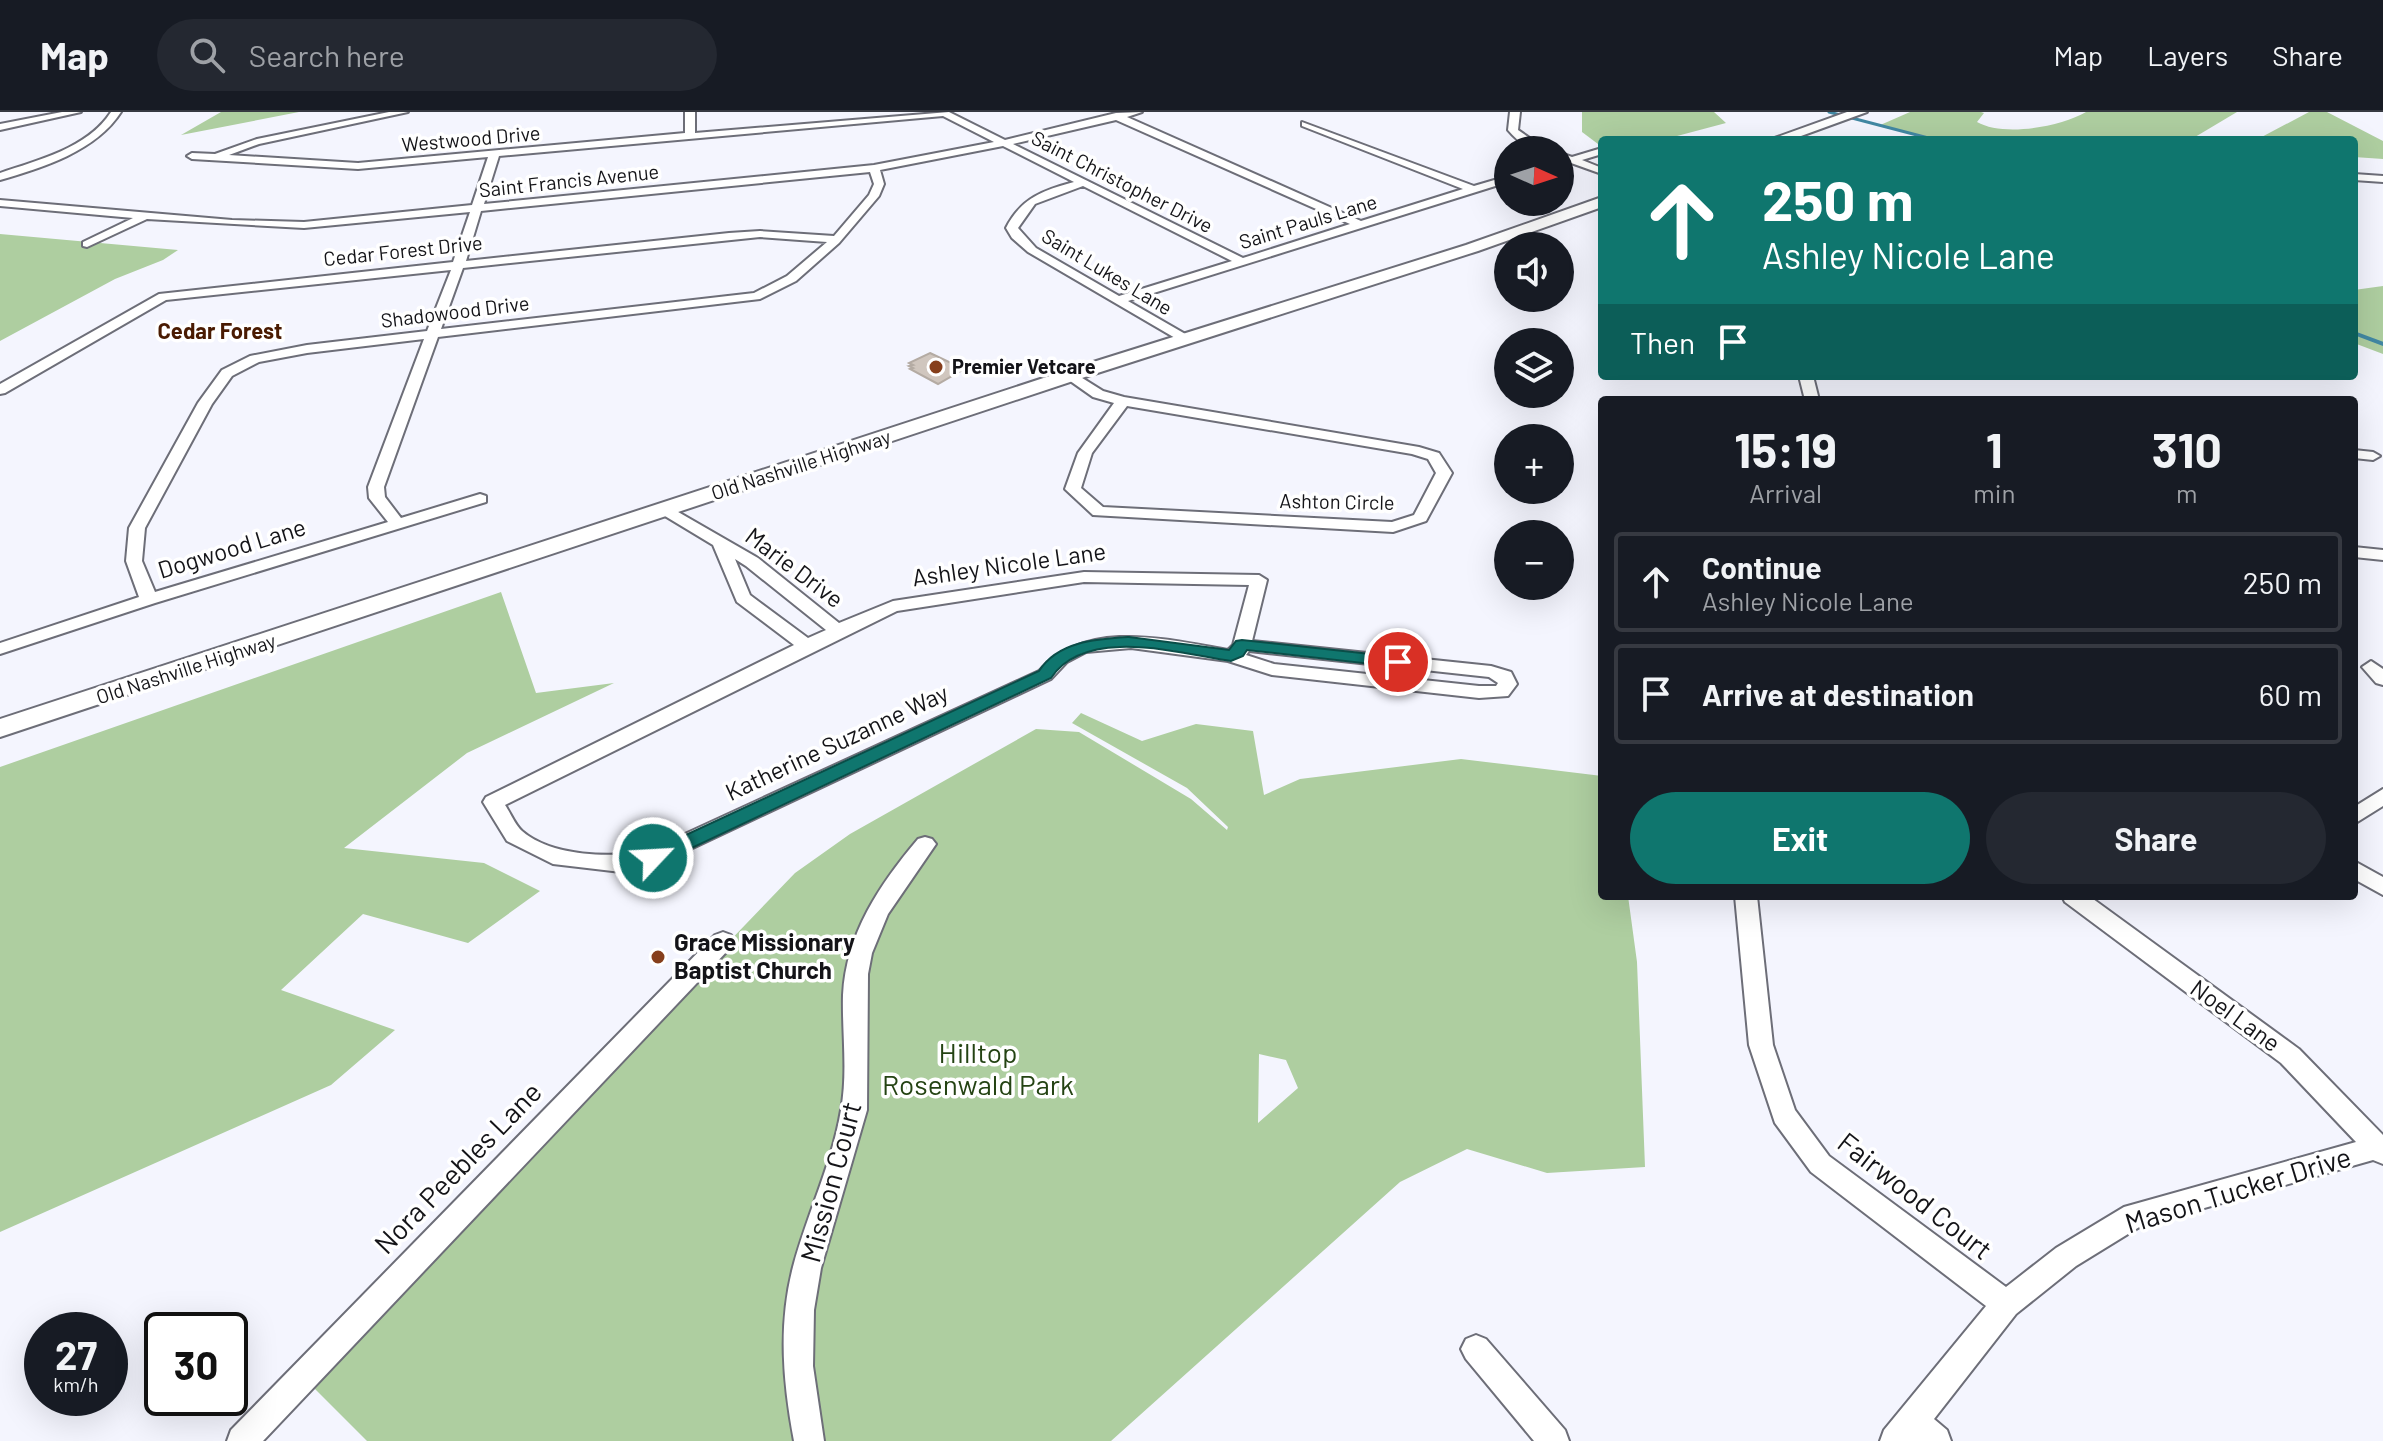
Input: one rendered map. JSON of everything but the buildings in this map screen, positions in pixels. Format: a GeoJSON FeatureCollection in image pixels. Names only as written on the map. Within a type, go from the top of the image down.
{"type":"FeatureCollection","features":[{"type":"Feature","properties":{"kind":"main road"},"geometry":{"type":"LineString","coordinates":[[1788,136],[1850,115]]}},
{"type":"Feature","properties":{"kind":"main road","name":"Old Nashville Highway"},"geometry":{"type":"LineString","coordinates":[[0,728],[1182,338],[1428,263],[1598,203]]}},
{"type":"Feature","properties":{"kind":"street"},"geometry":{"type":"LineString","coordinates":[[0,127],[76,112]]}},
{"type":"Feature","properties":{"kind":"street"},"geometry":{"type":"LineString","coordinates":[[0,177],[87,140],[103,130],[116,112]]}},
{"type":"Feature","properties":{"kind":"street"},"geometry":{"type":"LineString","coordinates":[[216,157],[257,142],[403,112]]}},
{"type":"Feature","properties":{"kind":"street"},"geometry":{"type":"LineString","coordinates":[[690,112],[690,137]]}},
{"type":"Feature","properties":{"kind":"street","name":"Saint Francis Avenue"},"geometry":{"type":"LineString","coordinates":[[0,203],[255,225],[304,225],[874,168],[1005,143],[1113,114],[1137,112]]}},
{"type":"Feature","properties":{"kind":"street"},"geometry":{"type":"LineString","coordinates":[[1515,112],[1513,130],[1518,136]]}},
{"type":"Feature","properties":{"kind":"street","name":"Westwood Drive"},"geometry":{"type":"LineString","coordinates":[[192,156],[299,165],[358,166],[690,137],[872,116],[944,113]]}},
{"type":"Feature","properties":{"kind":"street","name":"Saint Christopher Drive"},"geometry":{"type":"LineString","coordinates":[[944,113],[1241,261]]}},
{"type":"Feature","properties":{"kind":"street"},"geometry":{"type":"LineString","coordinates":[[1113,114],[1361,225]]}},
{"type":"Feature","properties":{"kind":"street"},"geometry":{"type":"LineString","coordinates":[[1305,124],[1474,190]]}},
{"type":"Feature","properties":{"kind":"street"},"geometry":{"type":"LineString","coordinates":[[1574,158],[1598,152]]}},
{"type":"Feature","properties":{"kind":"street"},"geometry":{"type":"LineString","coordinates":[[398,524],[377,498],[376,487],[458,266],[494,155]]}},
{"type":"Feature","properties":{"kind":"street"},"geometry":{"type":"LineString","coordinates":[[1574,163],[1598,170]]}},
{"type":"Feature","properties":{"kind":"street","name":"Shadowood Drive"},"geometry":{"type":"LineString","coordinates":[[149,599],[134,561],[137,528],[205,403],[227,373],[273,354],[756,296],[800,275],[834,239],[878,190],[879,178],[874,168]]}},
{"type":"Feature","properties":{"kind":"street"},"geometry":{"type":"LineString","coordinates":[[2358,177],[2383,179]]}},
{"type":"Feature","properties":{"kind":"street","name":"Saint Lukes Lane"},"geometry":{"type":"LineString","coordinates":[[1083,183],[1039,195],[1026,203],[1012,228],[1016,236],[1032,250],[1182,338]]}},
{"type":"Feature","properties":{"kind":"street","name":"Saint Pauls Lane"},"geometry":{"type":"LineString","coordinates":[[1119,300],[1494,184]]}},
{"type":"Feature","properties":{"kind":"street"},"geometry":{"type":"LineString","coordinates":[[87,244],[147,216]]}},
{"type":"Feature","properties":{"kind":"street","name":"Cedar Forest Drive"},"geometry":{"type":"LineString","coordinates":[[4,386],[163,297],[760,234],[834,239]]}},
{"type":"Feature","properties":{"kind":"street","name":"Ashton Circle"},"geometry":{"type":"LineString","coordinates":[[1071,375],[1098,394],[1123,401],[1414,450],[1434,456],[1444,473],[1420,518],[1393,527],[1099,512],[1073,489],[1085,453],[1123,401]]}},
{"type":"Feature","properties":{"kind":"street"},"geometry":{"type":"LineString","coordinates":[[2358,454],[2373,456]]}},
{"type":"Feature","properties":{"kind":"street","name":"Dogwood Lane"},"geometry":{"type":"LineString","coordinates":[[0,649],[149,599],[480,499]]}},
{"type":"Feature","properties":{"kind":"street","name":"Marie Drive"},"geometry":{"type":"LineString","coordinates":[[666,510],[721,545],[738,552],[838,631]]}},
{"type":"Feature","properties":{"kind":"street","name":"Marie Drive"},"geometry":{"type":"LineString","coordinates":[[721,545],[726,564],[743,598],[807,646]]}},
{"type":"Feature","properties":{"kind":"street"},"geometry":{"type":"LineString","coordinates":[[2358,552],[2383,555]]}},
{"type":"Feature","properties":{"kind":"street","name":"Ashley Nicole Lane"},"geometry":{"type":"LineString","coordinates":[[520,789],[893,606],[1084,577],[1259,580],[1236,650]]}},
{"type":"Feature","properties":{"kind":"street"},"geometry":{"type":"LineString","coordinates":[[749,602],[783,587]]}},
{"type":"Feature","properties":{"kind":"street","name":"Katherine Suzanne Way"},"geometry":{"type":"LineString","coordinates":[[520,789],[493,802],[514,836],[561,859],[621,864],[653,858],[1045,675],[1052,664],[1087,645],[1129,641],[1236,650]]}},
{"type":"Feature","properties":{"kind":"street"},"geometry":{"type":"LineString","coordinates":[[1236,650],[1491,672],[1504,676],[1508,684],[1501,692],[1479,692],[1272,669],[1236,650]]}},
{"type":"Feature","properties":{"kind":"street"},"geometry":{"type":"LineString","coordinates":[[2358,814],[2383,796]]}},
{"type":"Feature","properties":{"kind":"street","name":"Mission Court"},"geometry":{"type":"LineString","coordinates":[[809,1441],[800,1391],[797,1327],[811,1253],[853,1113],[858,1077],[855,991],[865,938],[898,876],[925,844]]}},
{"type":"Feature","properties":{"kind":"street"},"geometry":{"type":"LineString","coordinates":[[2358,871],[2383,887]]}},
{"type":"Feature","properties":{"kind":"street","name":"Fairwood Court"},"geometry":{"type":"LineString","coordinates":[[1746,900],[1761,1045],[1784,1115],[1820,1164],[2006,1304]]}},
{"type":"Feature","properties":{"kind":"street","name":"Noel Lane"},"geometry":{"type":"LineString","coordinates":[[2078,900],[2290,1056],[2381,1148]]}},
{"type":"Feature","properties":{"kind":"street","name":"Nora Peebles Lane"},"geometry":{"type":"LineString","coordinates":[[242,1441],[723,941]]}},
{"type":"Feature","properties":{"kind":"street","name":"Mason Tucker Drive"},"geometry":{"type":"LineString","coordinates":[[1915,1434],[2006,1304],[2066,1257],[2134,1216],[2381,1148]]}},
{"type":"Feature","properties":{"kind":"street"},"geometry":{"type":"LineString","coordinates":[[1476,1349],[1554,1441]]}},
{"type":"Feature","properties":{"kind":"green space"},"geometry":{"type":"Polygon","coordinates":[[[221,112],[299,112],[181,135],[221,112]]]}},
{"type":"Feature","properties":{"kind":"green space"},"geometry":{"type":"Polygon","coordinates":[[[1582,112],[1714,112],[1726,123],[1677,136],[1598,136],[1598,144],[1582,132],[1582,112]]]}},
{"type":"Feature","properties":{"kind":"green space"},"geometry":{"type":"Polygon","coordinates":[[[1910,112],[1981,112],[1984,113],[1977,122],[2001,129],[2016,129],[2047,126],[2086,112],[2237,112],[2197,136],[1921,136],[1878,126],[1910,112]]]}},
{"type":"Feature","properties":{"kind":"green space"},"geometry":{"type":"Polygon","coordinates":[[[2309,112],[2327,112],[2383,141],[2383,159],[2358,157],[2358,136],[2264,136],[2309,112]]]}},
{"type":"Feature","properties":{"kind":"green space"},"geometry":{"type":"Polygon","coordinates":[[[0,234],[178,250],[163,260],[115,279],[0,341],[0,234]]]}},
{"type":"Feature","properties":{"kind":"green space"},"geometry":{"type":"Polygon","coordinates":[[[2383,286],[2383,354],[2358,345],[2358,289],[2383,286]]]}},
{"type":"Feature","properties":{"kind":"green space"},"geometry":{"type":"Polygon","coordinates":[[[501,592],[536,693],[614,683],[467,753],[344,848],[484,863],[540,891],[468,943],[363,914],[281,990],[395,1030],[331,1085],[0,1232],[0,767],[501,592]]]}},
{"type":"Feature","properties":{"kind":"green space","name":"Hilltop Rosenwald Park"},"geometry":{"type":"Polygon","coordinates":[[[1081,713],[1142,741],[1196,724],[1253,731],[1264,795],[1300,779],[1461,759],[1598,776],[1598,900],[1629,900],[1637,962],[1645,1167],[1547,1173],[1467,1149],[1400,1182],[1111,1441],[367,1441],[313,1387],[548,1130],[795,873],[850,834],[1036,729],[1079,732],[1191,799],[1227,830],[1228,827],[1187,788],[1072,723],[1081,713]],[[1259,1054],[1258,1123],[1298,1088],[1286,1060],[1259,1054]]]}},
{"type":"Feature","properties":{"kind":"waterway"},"geometry":{"type":"LineString","coordinates":[[1829,112],[1921,136]]}},
{"type":"Feature","properties":{"kind":"waterway"},"geometry":{"type":"LineString","coordinates":[[2358,335],[2383,344]]}},
{"type":"Feature","properties":{"kind":"place","name":"Premier Vetcare"},"geometry":{"type":"Point","coordinates":[936,367]}},
{"type":"Feature","properties":{"kind":"place","name":"Grace Missionary Baptist Church"},"geometry":{"type":"Point","coordinates":[658,957]}},
{"type":"Feature","properties":{"kind":"district","name":"Cedar Forest"},"geometry":{"type":"Point","coordinates":[220,331]}},
{"type":"Feature","properties":{"kind":"route"},"geometry":{"type":"LineString","coordinates":[[653,858],[1045,675],[1052,664],[1087,645],[1129,641],[1231,656],[1238,653],[1242,645],[1398,662]]}}]}
